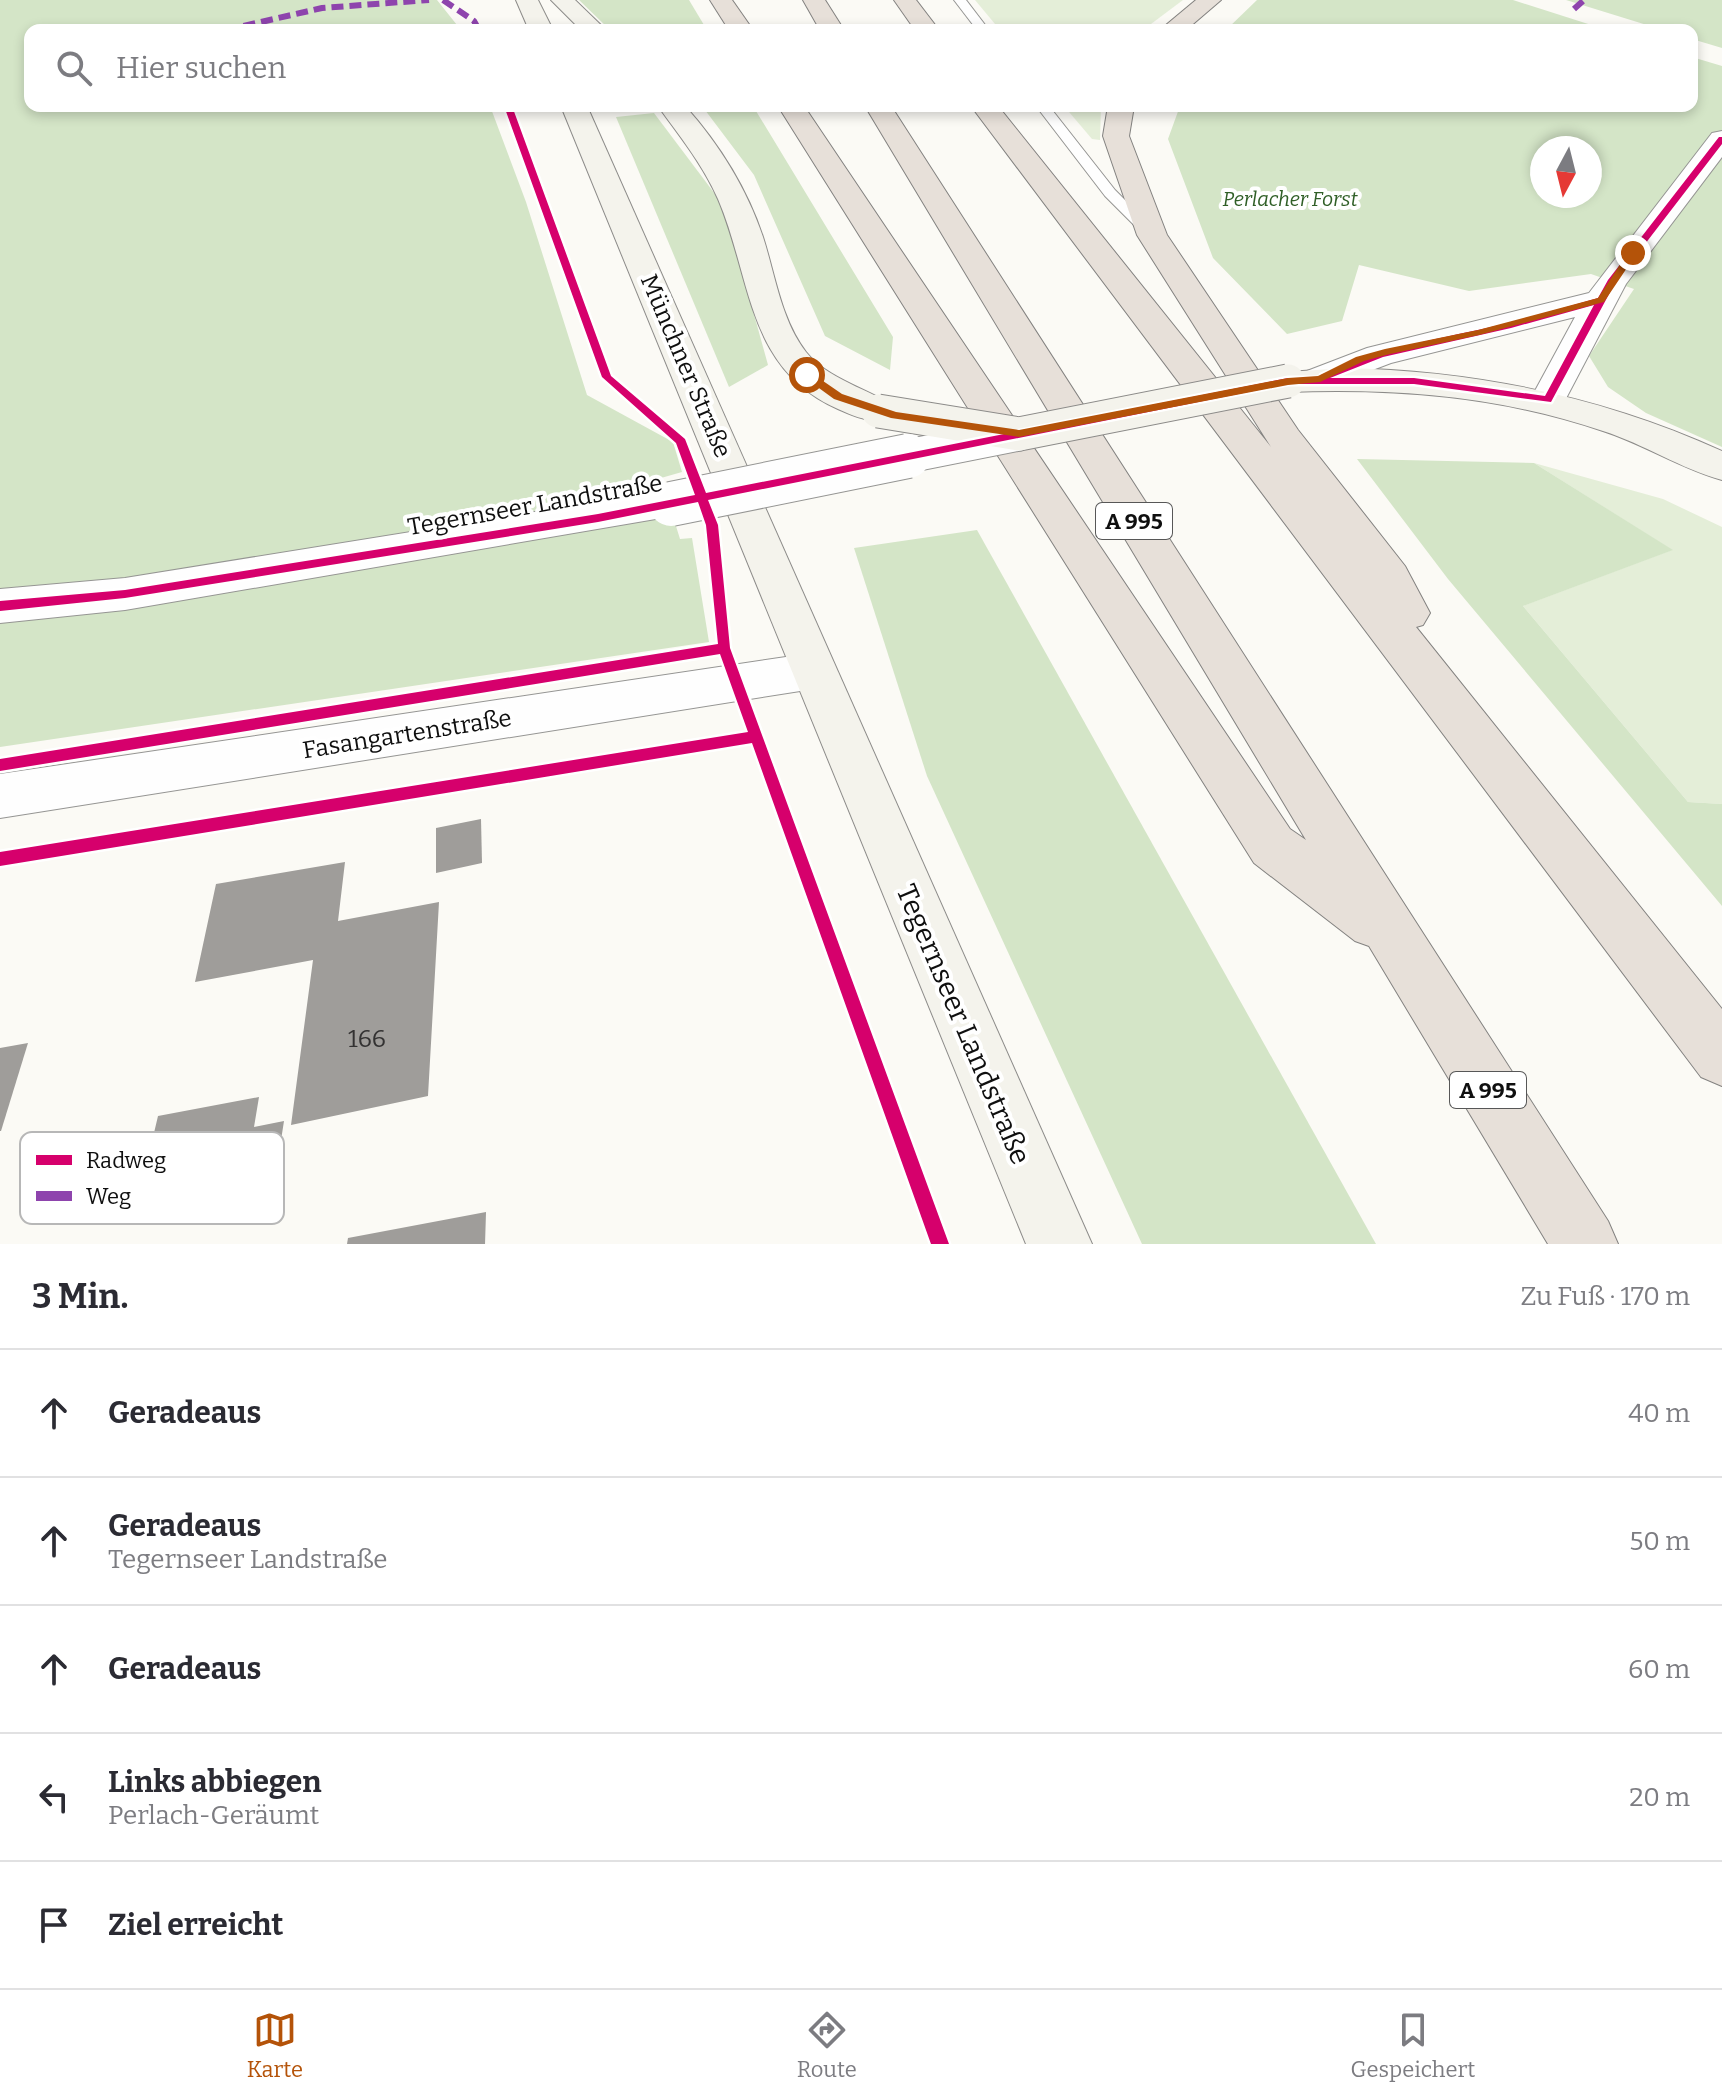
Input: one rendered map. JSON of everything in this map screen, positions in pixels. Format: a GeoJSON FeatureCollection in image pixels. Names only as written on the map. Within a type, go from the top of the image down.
{"type":"FeatureCollection","features":[{"type":"Feature","properties":{"kind":"highway"},"geometry":{"type":"LineString","coordinates":[[721,0],[737,24]]}},
{"type":"Feature","properties":{"kind":"highway"},"geometry":{"type":"LineString","coordinates":[[814,0],[828,24]]}},
{"type":"Feature","properties":{"kind":"highway"},"geometry":{"type":"LineString","coordinates":[[905,0],[923,24]]}},
{"type":"Feature","properties":{"kind":"highway"},"geometry":{"type":"LineString","coordinates":[[1180,24],[1210,0]]}},
{"type":"Feature","properties":{"kind":"highway"},"geometry":{"type":"LineString","coordinates":[[795,112],[1272,846],[1392,935]]}},
{"type":"Feature","properties":{"kind":"highway","name":"A 995"},"geometry":{"type":"LineString","coordinates":[[882,112],[1585,1244]]}},
{"type":"Feature","properties":{"kind":"highway"},"geometry":{"type":"LineString","coordinates":[[989,112],[1722,1056]]}},
{"type":"Feature","properties":{"kind":"highway"},"geometry":{"type":"LineString","coordinates":[[1120,112],[1116,136],[1152,235],[1285,439],[1390,577],[1460,715]]}},
{"type":"Feature","properties":{"kind":"main road"},"geometry":{"type":"LineString","coordinates":[[527,0],[538,24]]}},
{"type":"Feature","properties":{"kind":"main road"},"geometry":{"type":"LineString","coordinates":[[562,0],[588,24]]}},
{"type":"Feature","properties":{"kind":"main road","name":"Münchner Straße"},"geometry":{"type":"LineString","coordinates":[[577,112],[813,671]]}},
{"type":"Feature","properties":{"kind":"main road"},"geometry":{"type":"LineString","coordinates":[[677,112],[705,143],[740,215],[786,349],[807,375],[838,396],[878,411],[1019,434]]}},
{"type":"Feature","properties":{"kind":"main road","name":"Tegernseer Landstraße"},"geometry":{"type":"LineString","coordinates":[[1019,434],[1288,381],[1320,379],[1370,369],[1548,400],[1610,418],[1680,445],[1722,467]]}},
{"type":"Feature","properties":{"kind":"main road","name":"Tegernseer Landstraße"},"geometry":{"type":"LineString","coordinates":[[813,671],[1059,1244]]}},
{"type":"Feature","properties":{"kind":"street"},"geometry":{"type":"LineString","coordinates":[[1548,400],[1597,306],[1664,210],[1722,139]]}},
{"type":"Feature","properties":{"kind":"street"},"geometry":{"type":"LineString","coordinates":[[1370,369],[1597,306]]}},
{"type":"Feature","properties":{"kind":"street","name":"Tegernseer Landstraße"},"geometry":{"type":"LineString","coordinates":[[0,606],[125,594],[671,504],[1019,434]]}},
{"type":"Feature","properties":{"kind":"street","name":"Fasangartenstraße"},"geometry":{"type":"LineString","coordinates":[[0,796],[813,671]]}},
{"type":"Feature","properties":{"kind":"lane"},"geometry":{"type":"LineString","coordinates":[[960,0],[978,24]]}},
{"type":"Feature","properties":{"kind":"lane"},"geometry":{"type":"LineString","coordinates":[[1047,112],[1110,193],[1152,235]]}},
{"type":"Feature","properties":{"kind":"green space"},"geometry":{"type":"Polygon","coordinates":[[[0,0],[437,0],[456,24],[24,24],[24,112],[492,112],[526,202],[587,395],[673,442],[682,472],[661,478],[680,539],[692,538],[709,642],[0,747],[0,0]]]}},
{"type":"Feature","properties":{"kind":"green space"},"geometry":{"type":"Polygon","coordinates":[[[579,0],[689,0],[703,24],[604,24],[579,0]]]}},
{"type":"Feature","properties":{"kind":"green space"},"geometry":{"type":"Polygon","coordinates":[[[975,0],[1183,0],[1151,24],[995,24],[975,0]]]}},
{"type":"Feature","properties":{"kind":"green space"},"geometry":{"type":"Polygon","coordinates":[[[1257,0],[1513,0],[1588,24],[1232,24],[1257,0]]]}},
{"type":"Feature","properties":{"kind":"green space"},"geometry":{"type":"Polygon","coordinates":[[[1566,0],[1722,0],[1722,48],[1698,41],[1698,24],[1644,24],[1566,0]]]}},
{"type":"Feature","properties":{"kind":"green space","name":"Perlacher Forst"},"geometry":{"type":"Polygon","coordinates":[[[1698,59],[1722,66],[1722,447],[1646,413],[1608,387],[1589,356],[1634,289],[1591,274],[1469,291],[1359,265],[1342,321],[1287,334],[1213,258],[1168,139],[1178,112],[1698,112],[1698,59]]]}},
{"type":"Feature","properties":{"kind":"green space"},"geometry":{"type":"Polygon","coordinates":[[[707,112],[757,112],[893,337],[890,370],[825,336],[754,175],[707,112]]]}},
{"type":"Feature","properties":{"kind":"green space"},"geometry":{"type":"Polygon","coordinates":[[[1069,112],[1101,112],[1100,140],[1092,139],[1069,112]]]}},
{"type":"Feature","properties":{"kind":"green space"},"geometry":{"type":"Polygon","coordinates":[[[654,113],[724,206],[768,365],[729,387],[616,117],[654,113]]]}},
{"type":"Feature","properties":{"kind":"green space"},"geometry":{"type":"Polygon","coordinates":[[[1357,459],[1534,463],[1673,550],[1523,606],[1688,802],[1722,804],[1722,906],[1448,579],[1357,459]]]}},
{"type":"Feature","properties":{"kind":"green space"},"geometry":{"type":"Polygon","coordinates":[[[1534,463],[1663,499],[1722,527],[1722,804],[1688,802],[1523,606],[1672,550],[1534,463]]]}},
{"type":"Feature","properties":{"kind":"green space"},"geometry":{"type":"Polygon","coordinates":[[[977,530],[1376,1244],[1142,1244],[927,776],[854,548],[977,530]]]}},
{"type":"Feature","properties":{"kind":"building"},"geometry":{"type":"Polygon","coordinates":[[[481,819],[482,863],[436,873],[436,828],[481,819]]]}},
{"type":"Feature","properties":{"kind":"building"},"geometry":{"type":"Polygon","coordinates":[[[345,862],[338,921],[439,902],[428,1096],[291,1125],[313,960],[195,982],[216,884],[345,862]]]}},
{"type":"Feature","properties":{"kind":"building"},"geometry":{"type":"Polygon","coordinates":[[[28,1043],[1,1131],[0,1131],[0,1048],[28,1043]]]}},
{"type":"Feature","properties":{"kind":"building"},"geometry":{"type":"Polygon","coordinates":[[[259,1097],[254,1127],[284,1121],[282,1132],[154,1132],[158,1116],[259,1097]]]}},
{"type":"Feature","properties":{"kind":"building"},"geometry":{"type":"Polygon","coordinates":[[[486,1212],[485,1244],[347,1244],[348,1238],[486,1212]]]}},
{"type":"Feature","properties":{"kind":"marked path"},"geometry":{"type":"LineString","coordinates":[[250,24],[322,8],[429,0]]}},
{"type":"Feature","properties":{"kind":"marked path"},"geometry":{"type":"LineString","coordinates":[[443,0],[476,24]]}},
{"type":"Feature","properties":{"kind":"marked path"},"geometry":{"type":"LineString","coordinates":[[1574,9],[1584,0]]}},
{"type":"Feature","properties":{"kind":"cycle path"},"geometry":{"type":"LineString","coordinates":[[510,112],[607,377],[681,441],[712,525],[724,648],[940,1244]]}},
{"type":"Feature","properties":{"kind":"cycle path"},"geometry":{"type":"LineString","coordinates":[[0,606],[125,594],[598,518],[1288,381],[1414,381],[1548,400],[1611,282],[1722,139]]}},
{"type":"Feature","properties":{"kind":"cycle path"},"geometry":{"type":"LineString","coordinates":[[1324,377],[1380,355],[1507,326],[1601,300]]}},
{"type":"Feature","properties":{"kind":"cycle path"},"geometry":{"type":"LineString","coordinates":[[0,765],[724,648]]}},
{"type":"Feature","properties":{"kind":"cycle path"},"geometry":{"type":"LineString","coordinates":[[0,859],[754,737]]}},
{"type":"Feature","properties":{"kind":"route"},"geometry":{"type":"LineString","coordinates":[[807,375],[838,396],[894,416],[967,424],[1019,434],[1288,381],[1320,379],[1360,359],[1601,300],[1633,253]]}}]}
